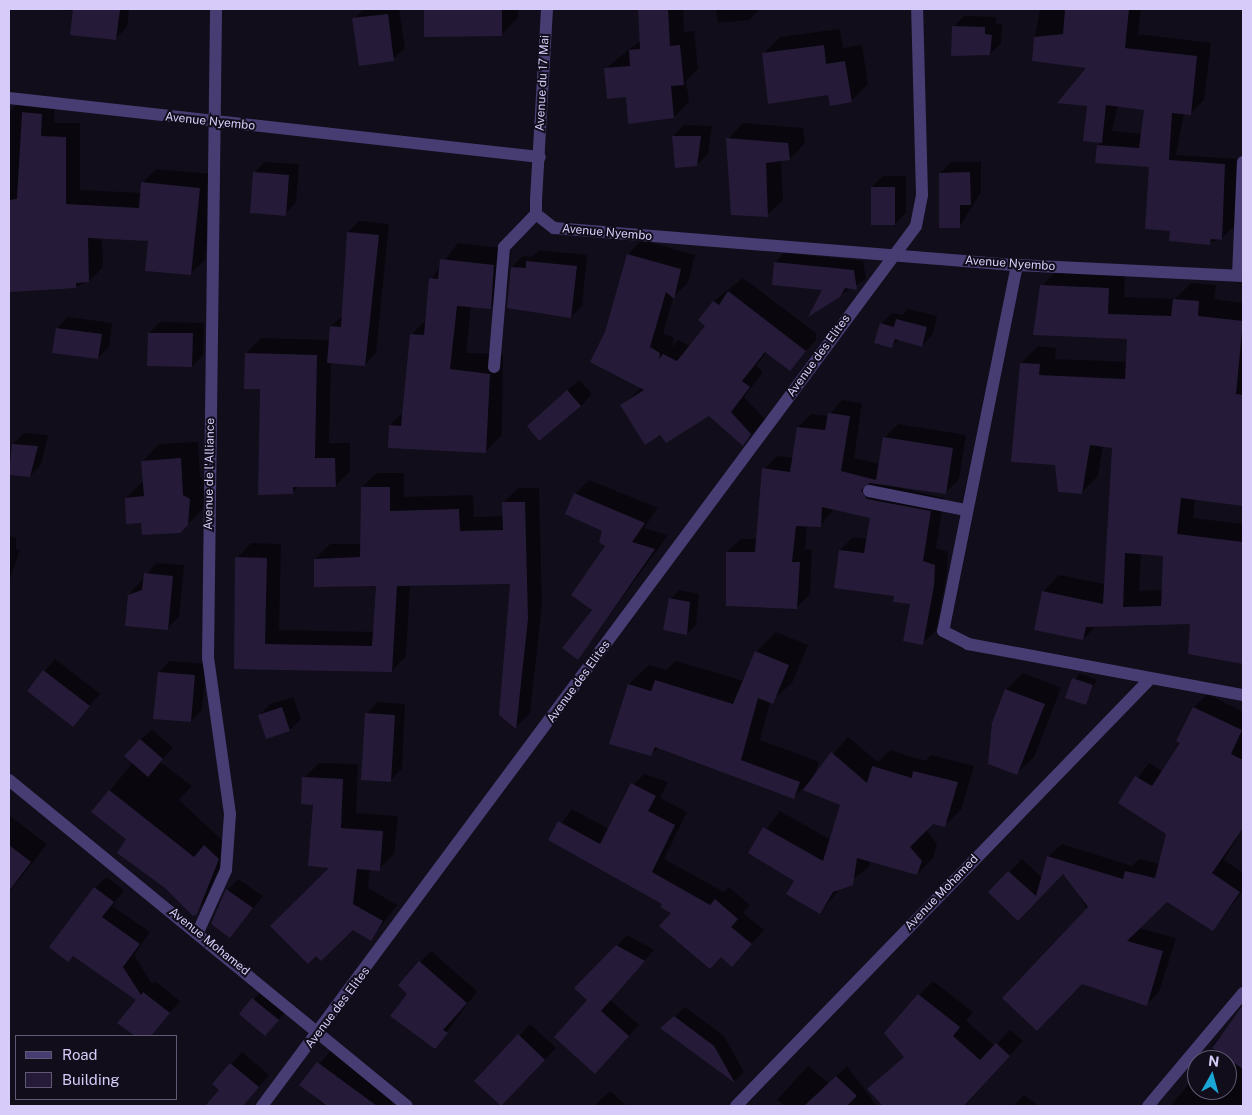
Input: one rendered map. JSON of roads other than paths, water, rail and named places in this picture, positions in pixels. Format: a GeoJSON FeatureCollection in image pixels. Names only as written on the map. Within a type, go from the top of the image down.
{"type":"FeatureCollection","features":[{"type":"Feature","properties":{"kind":"street","name":"Avenue de l'Alliance"},"geometry":{"type":"LineString","coordinates":[[198,932],[226,870],[230,814],[208,658],[213,123],[216,9]]}},
{"type":"Feature","properties":{"kind":"street","name":"Avenue du 17 Mai"},"geometry":{"type":"LineString","coordinates":[[540,157],[547,9]]}},
{"type":"Feature","properties":{"kind":"street","name":"Avenue des Elites"},"geometry":{"type":"LineString","coordinates":[[262,1106],[320,1034],[916,226],[920,212],[917,9]]}},
{"type":"Feature","properties":{"kind":"street","name":"Avenue Nyembo"},"geometry":{"type":"LineString","coordinates":[[9,98],[213,123],[540,157]]}},
{"type":"Feature","properties":{"kind":"street"},"geometry":{"type":"LineString","coordinates":[[494,367],[504,247],[536,214],[540,157]]}},
{"type":"Feature","properties":{"kind":"street"},"geometry":{"type":"LineString","coordinates":[[1240,275],[1243,162]]}},
{"type":"Feature","properties":{"kind":"street","name":"Avenue Nyembo"},"geometry":{"type":"LineString","coordinates":[[536,214],[543,223],[571,231],[1018,265],[1240,275]]}},
{"type":"Feature","properties":{"kind":"street"},"geometry":{"type":"LineString","coordinates":[[1018,265],[943,623],[946,635],[968,644],[1149,680],[1243,695]]}},
{"type":"Feature","properties":{"kind":"street"},"geometry":{"type":"LineString","coordinates":[[869,491],[966,510]]}},
{"type":"Feature","properties":{"kind":"street","name":"Avenue Mohamed"},"geometry":{"type":"LineString","coordinates":[[736,1106],[1149,680]]}},
{"type":"Feature","properties":{"kind":"street","name":"Avenue Mohamed"},"geometry":{"type":"LineString","coordinates":[[9,780],[198,932],[407,1106]]}},
{"type":"Feature","properties":{"kind":"street"},"geometry":{"type":"LineString","coordinates":[[1148,1106],[1243,993]]}}]}
